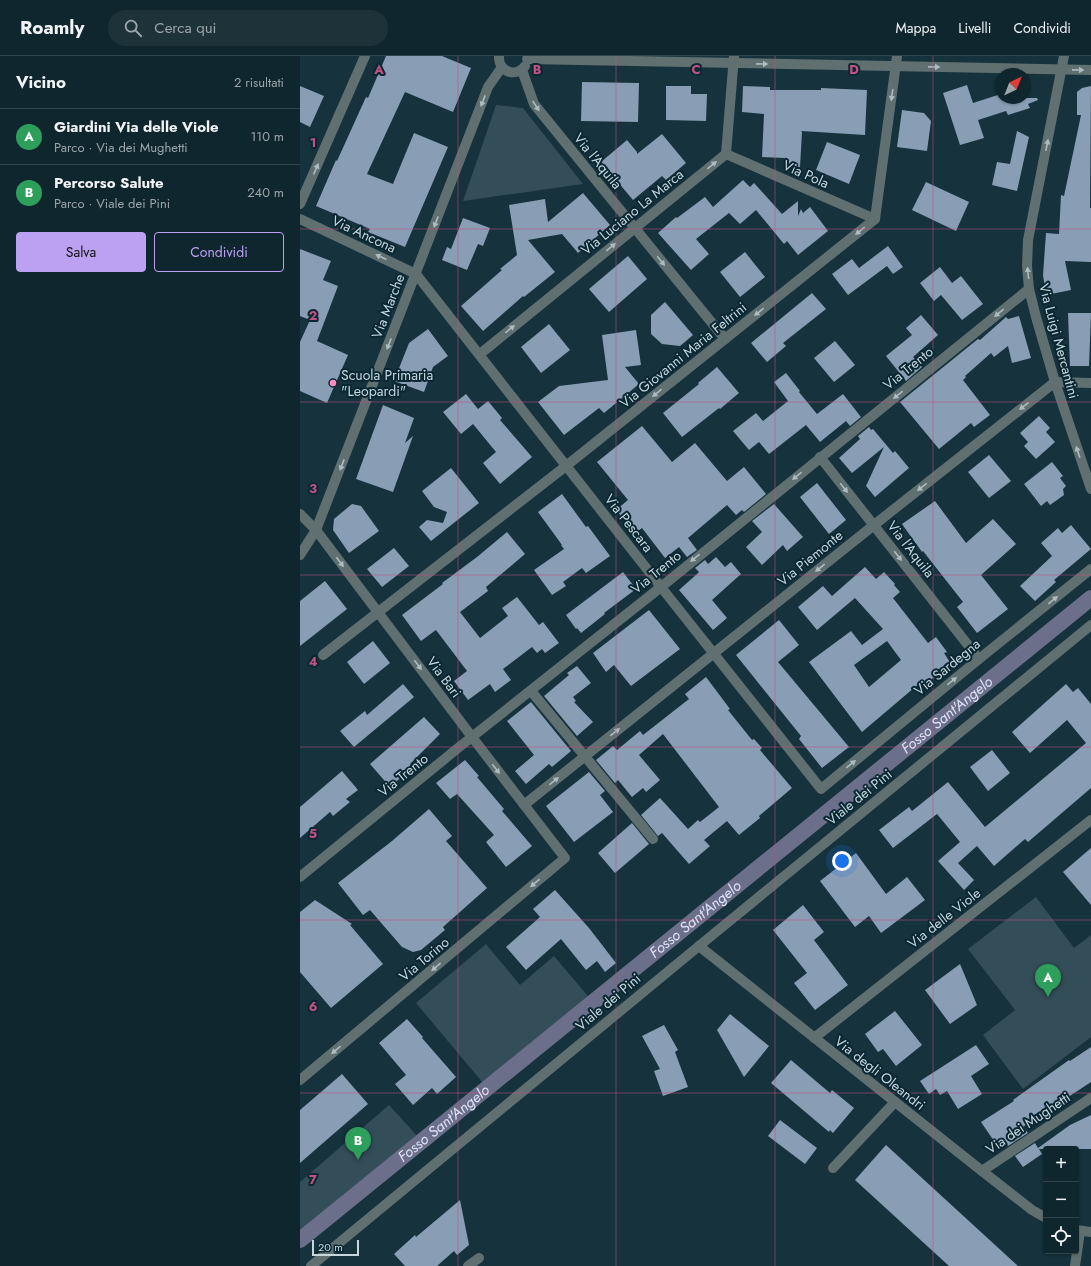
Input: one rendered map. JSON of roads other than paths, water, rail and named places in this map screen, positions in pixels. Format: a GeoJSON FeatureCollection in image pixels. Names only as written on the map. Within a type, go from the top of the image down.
{"type":"FeatureCollection","features":[{"type":"Feature","properties":{"kind":"street"},"geometry":{"type":"LineString","coordinates":[[300,204],[365,56]]}},
{"type":"Feature","properties":{"kind":"street"},"geometry":{"type":"LineString","coordinates":[[499,56],[499,63],[502,67],[505,70],[514,73],[522,70],[526,63],[527,57],[897,61],[1091,70]]}},
{"type":"Feature","properties":{"kind":"street","name":"Via Luigi Mercantini"},"geometry":{"type":"LineString","coordinates":[[1064,56],[1028,240],[1027,266],[1029,289],[1054,382],[1091,489]]}},
{"type":"Feature","properties":{"kind":"street"},"geometry":{"type":"LineString","coordinates":[[726,154],[734,60]]}},
{"type":"Feature","properties":{"kind":"street"},"geometry":{"type":"LineString","coordinates":[[875,219],[897,61]]}},
{"type":"Feature","properties":{"kind":"street","name":"Via Marche"},"geometry":{"type":"LineString","coordinates":[[300,555],[316,530],[488,87],[502,67]]}},
{"type":"Feature","properties":{"kind":"street","name":"Via l'Aquila"},"geometry":{"type":"LineString","coordinates":[[522,70],[534,104],[725,339]]}},
{"type":"Feature","properties":{"kind":"street","name":"Via Pola"},"geometry":{"type":"LineString","coordinates":[[726,154],[875,219]]}},
{"type":"Feature","properties":{"kind":"street","name":"Via Luciano La Marca"},"geometry":{"type":"LineString","coordinates":[[480,354],[726,154]]}},
{"type":"Feature","properties":{"kind":"street","name":"Via Ancona"},"geometry":{"type":"LineString","coordinates":[[300,219],[416,274]]}},
{"type":"Feature","properties":{"kind":"street","name":"Via Giovanni Maria Feltrini"},"geometry":{"type":"LineString","coordinates":[[323,655],[566,466],[875,219]]}},
{"type":"Feature","properties":{"kind":"street","name":"Via Pescara"},"geometry":{"type":"LineString","coordinates":[[416,274],[821,789]]}},
{"type":"Feature","properties":{"kind":"street","name":"Via Trento"},"geometry":{"type":"LineString","coordinates":[[300,877],[1029,289]]}},
{"type":"Feature","properties":{"kind":"street"},"geometry":{"type":"LineString","coordinates":[[1054,382],[1091,384]]}},
{"type":"Feature","properties":{"kind":"street","name":"Via Piemonte"},"geometry":{"type":"LineString","coordinates":[[524,805],[1054,382]]}},
{"type":"Feature","properties":{"kind":"street","name":"Via l'Aquila"},"geometry":{"type":"LineString","coordinates":[[820,457],[978,659]]}},
{"type":"Feature","properties":{"kind":"street","name":"Via Bari"},"geometry":{"type":"LineString","coordinates":[[300,514],[316,530],[565,858]]}},
{"type":"Feature","properties":{"kind":"street","name":"Via Sardegna"},"geometry":{"type":"LineString","coordinates":[[821,789],[978,659],[1091,569]]}},
{"type":"Feature","properties":{"kind":"street","name":"Viale dei Pini"},"geometry":{"type":"LineString","coordinates":[[311,1266],[698,946],[1091,625]]}},
{"type":"Feature","properties":{"kind":"street"},"geometry":{"type":"LineString","coordinates":[[531,691],[653,839]]}},
{"type":"Feature","properties":{"kind":"street","name":"Via delle Viole"},"geometry":{"type":"LineString","coordinates":[[814,1038],[1091,820]]}},
{"type":"Feature","properties":{"kind":"street","name":"Via Torino"},"geometry":{"type":"LineString","coordinates":[[300,1080],[565,858]]}},
{"type":"Feature","properties":{"kind":"street","name":"Via degli Oleandri"},"geometry":{"type":"LineString","coordinates":[[698,946],[982,1171],[1032,1210],[1043,1216]]}},
{"type":"Feature","properties":{"kind":"street","name":"Via dei Mughetti"},"geometry":{"type":"LineString","coordinates":[[982,1171],[1091,1098]]}},
{"type":"Feature","properties":{"kind":"street"},"geometry":{"type":"LineString","coordinates":[[833,1168],[894,1102]]}},
{"type":"Feature","properties":{"kind":"street"},"geometry":{"type":"LineString","coordinates":[[1079,1230],[1091,1232]]}},
{"type":"Feature","properties":{"kind":"street"},"geometry":{"type":"LineString","coordinates":[[1074,1266],[1075,1254]]}},
{"type":"Feature","properties":{"kind":"street"},"geometry":{"type":"LineString","coordinates":[[468,1266],[479,1258]]}},
{"type":"Feature","properties":{"kind":"waterway","name":"Fosso Sant'Angelo"},"geometry":{"type":"LineString","coordinates":[[300,1240],[1091,598]]}},
{"type":"Feature","properties":{"kind":"place","name":"Scuola Primaria \"Leopardi\""},"geometry":{"type":"Point","coordinates":[333,383]}},
{"type":"Feature","properties":{"kind":"place","name":"Giardini Via delle Viole"},"geometry":{"type":"Point","coordinates":[1048,997]}},
{"type":"Feature","properties":{"kind":"place","name":"Percorso Salute"},"geometry":{"type":"Point","coordinates":[358,1160]}}]}
